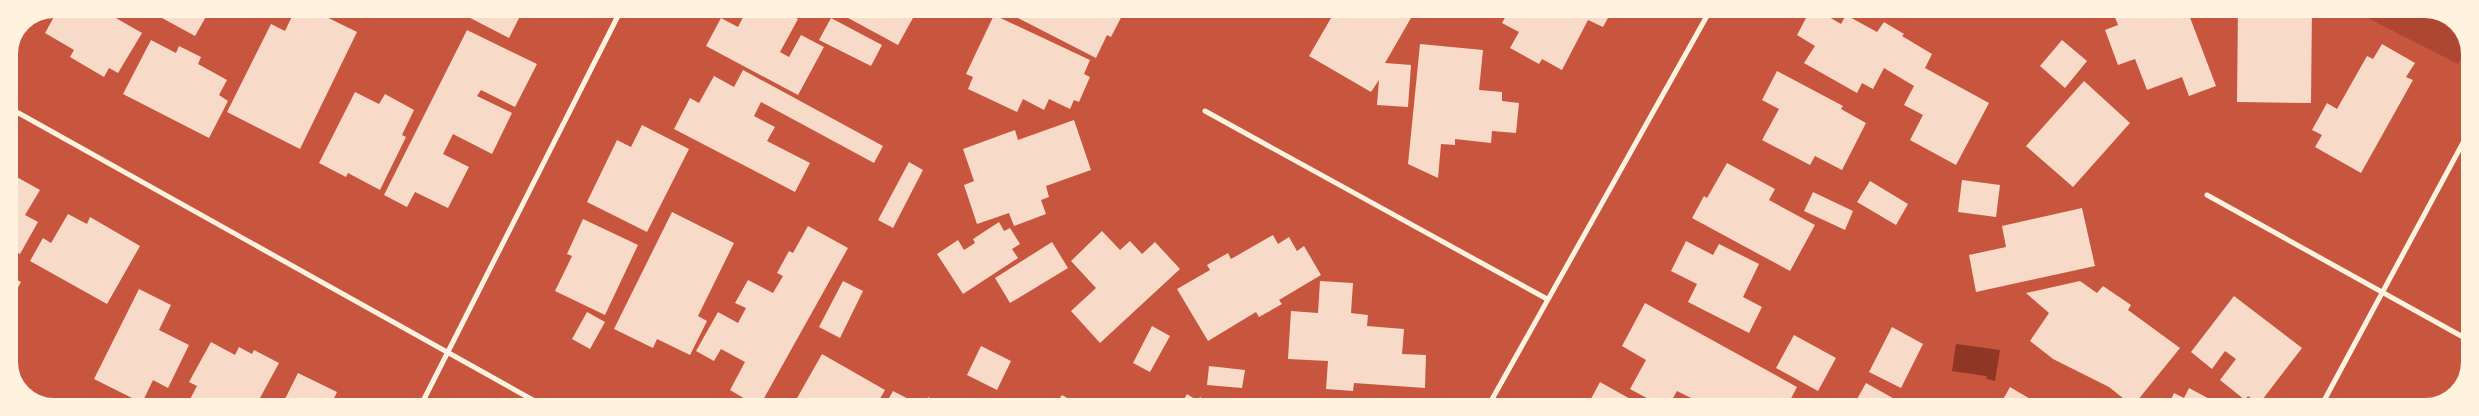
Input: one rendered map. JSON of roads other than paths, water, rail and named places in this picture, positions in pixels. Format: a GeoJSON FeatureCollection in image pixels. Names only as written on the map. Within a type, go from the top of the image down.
{"type":"FeatureCollection","features":[{"type":"Feature","properties":{"kind":"street"},"geometry":{"type":"LineString","coordinates":[[424,401],[618,15]]}},
{"type":"Feature","properties":{"kind":"street"},"geometry":{"type":"LineString","coordinates":[[1491,401],[1707,15]]}},
{"type":"Feature","properties":{"kind":"street"},"geometry":{"type":"LineString","coordinates":[[15,111],[534,401]]}},
{"type":"Feature","properties":{"kind":"street"},"geometry":{"type":"LineString","coordinates":[[1205,111],[1547,300]]}},
{"type":"Feature","properties":{"kind":"street"},"geometry":{"type":"LineString","coordinates":[[2323,401],[2464,141]]}},
{"type":"Feature","properties":{"kind":"street"},"geometry":{"type":"LineString","coordinates":[[2207,195],[2384,291],[2464,337]]}}]}
